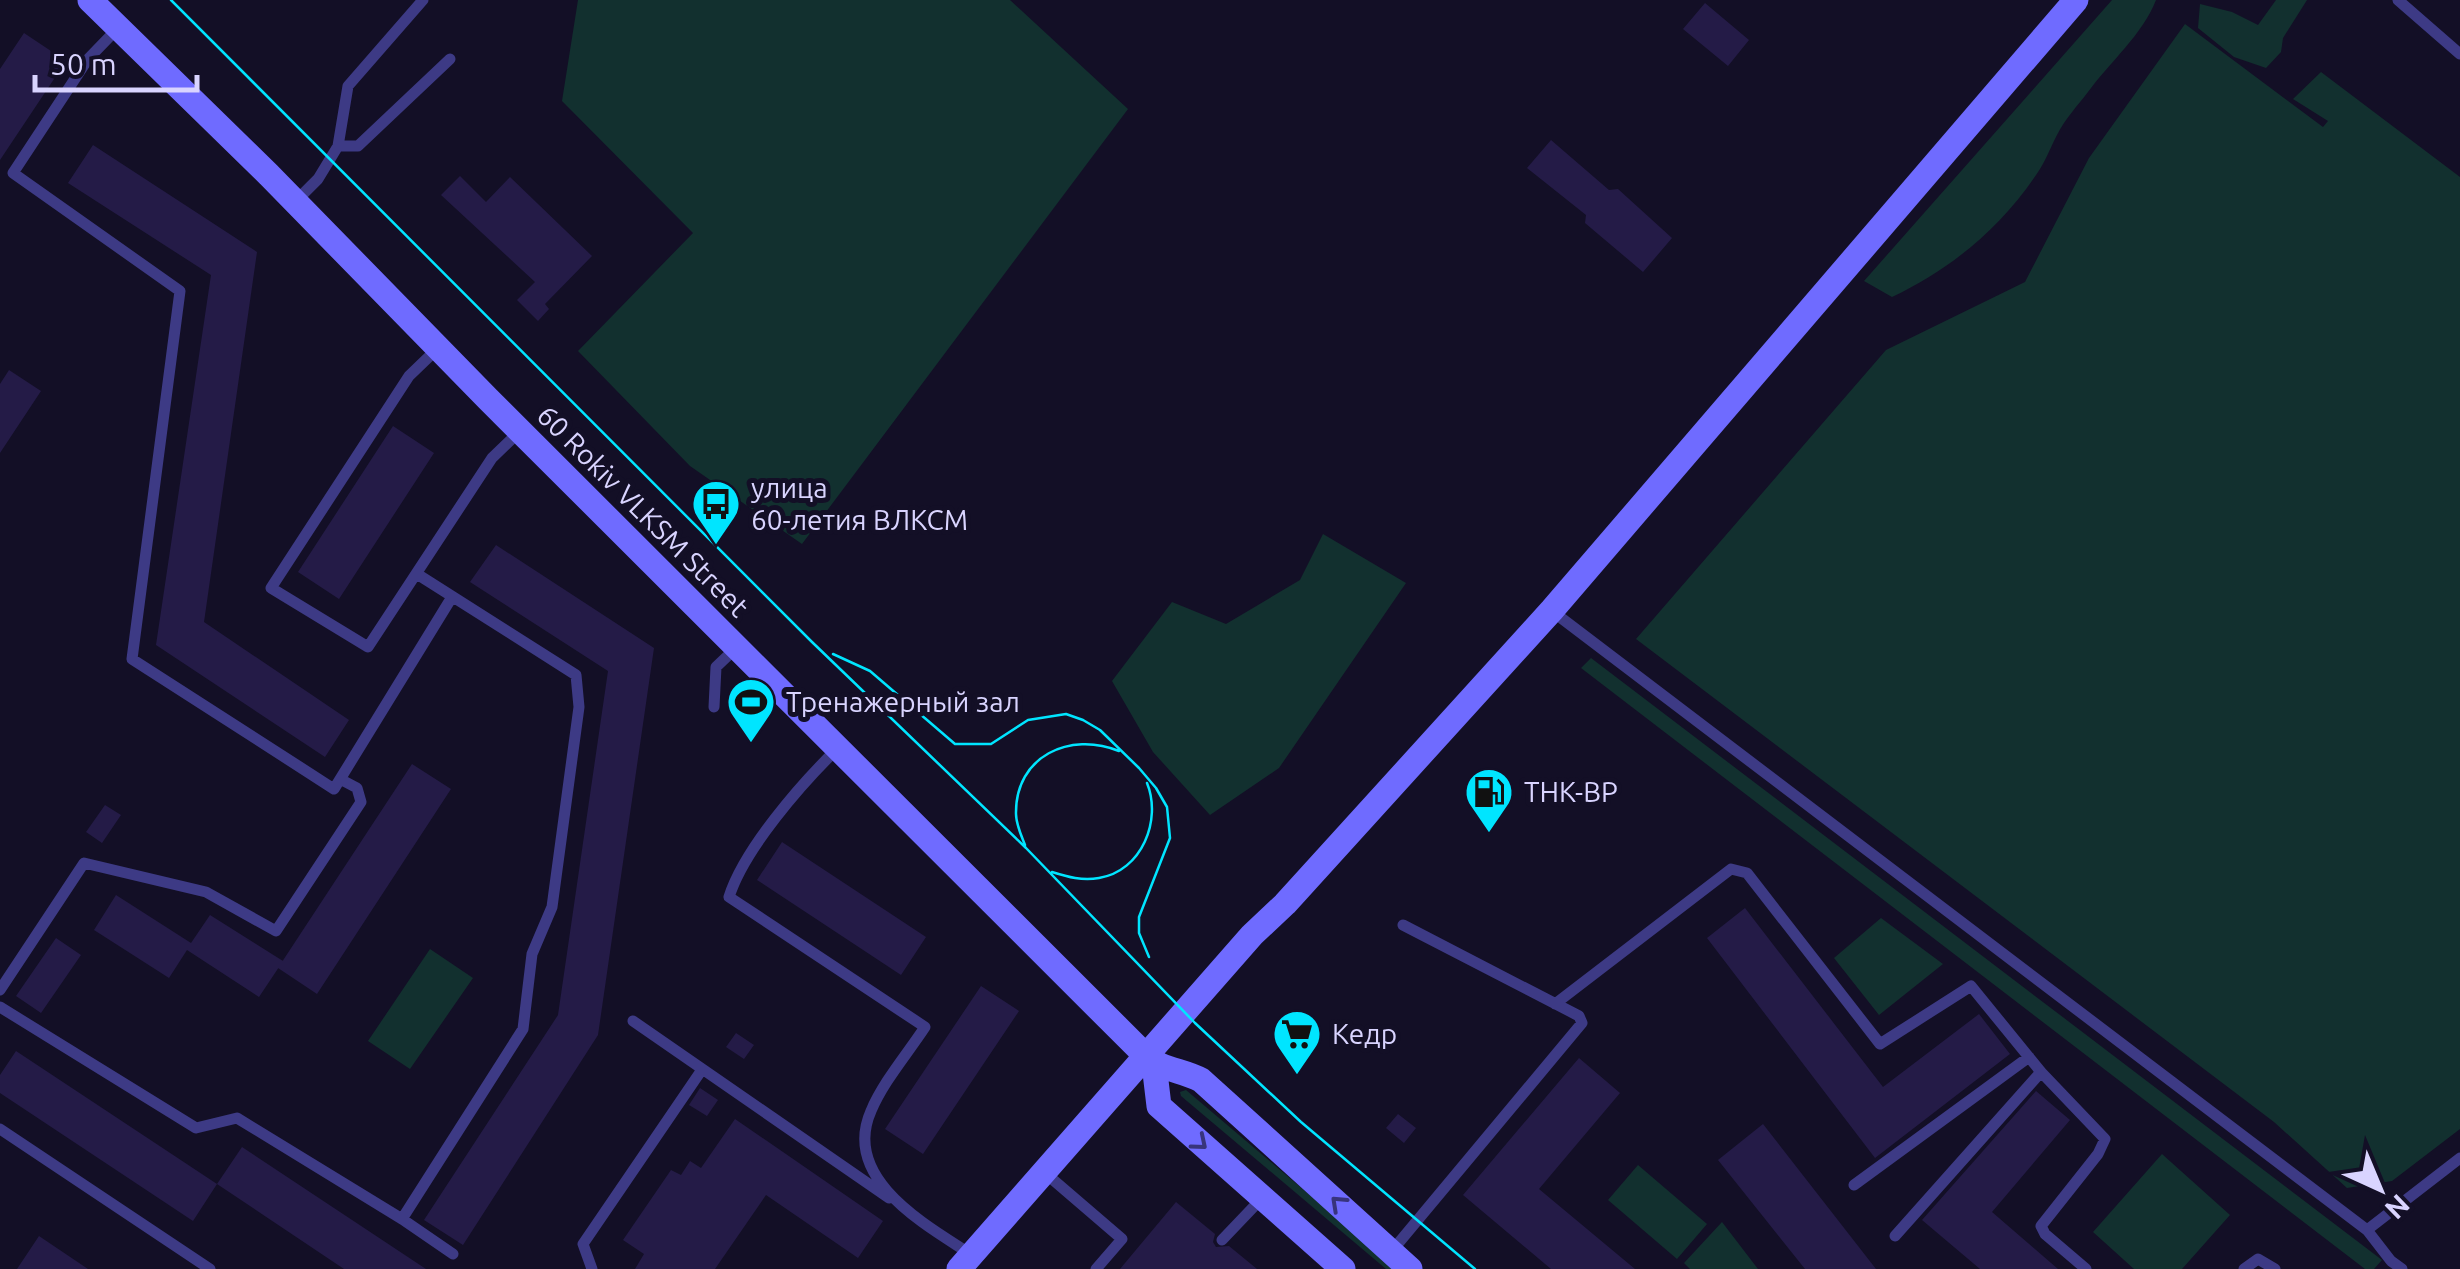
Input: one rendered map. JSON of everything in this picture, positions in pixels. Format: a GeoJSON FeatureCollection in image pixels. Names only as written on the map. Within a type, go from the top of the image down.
{"type":"FeatureCollection","features":[{"type":"Feature","properties":{"kind":"street","name":"60 Rokiv VLKSM Street"},"geometry":{"type":"LineString","coordinates":[[90,0],[1149,1060],[1202,1080],[1401,1261]]}},
{"type":"Feature","properties":{"kind":"street"},"geometry":{"type":"LineString","coordinates":[[965,1262],[1552,610],[2076,0]]}},
{"type":"Feature","properties":{"kind":"street"},"geometry":{"type":"LineString","coordinates":[[1149,1060],[1158,1106],[1343,1269]]}},
{"type":"Feature","properties":{"kind":"lane"},"geometry":{"type":"LineString","coordinates":[[295,202],[318,179],[338,146],[348,86],[422,0]]}},
{"type":"Feature","properties":{"kind":"lane"},"geometry":{"type":"LineString","coordinates":[[2398,0],[2460,54]]}},
{"type":"Feature","properties":{"kind":"lane"},"geometry":{"type":"LineString","coordinates":[[118,28],[88,59],[13,172],[180,291],[132,659],[334,789],[452,597]]}},
{"type":"Feature","properties":{"kind":"lane"},"geometry":{"type":"LineString","coordinates":[[338,146],[358,146],[450,59]]}},
{"type":"Feature","properties":{"kind":"lane"},"geometry":{"type":"LineString","coordinates":[[438,348],[409,376],[270,588],[368,647],[492,458],[520,431]]}},
{"type":"Feature","properties":{"kind":"lane"},"geometry":{"type":"LineString","coordinates":[[402,1219],[523,1029],[532,954],[552,906],[579,706],[576,675],[417,574]]}},
{"type":"Feature","properties":{"kind":"lane"},"geometry":{"type":"LineString","coordinates":[[1552,610],[2367,1230],[2402,1269]]}},
{"type":"Feature","properties":{"kind":"lane"},"geometry":{"type":"LineString","coordinates":[[714,707],[716,667],[737,647]]}},
{"type":"Feature","properties":{"kind":"lane"},"geometry":{"type":"LineString","coordinates":[[838,748],[808,776],[737,872],[730,897],[925,1027],[870,1112],[865,1141],[870,1166],[895,1202]]}},
{"type":"Feature","properties":{"kind":"lane"},"geometry":{"type":"LineString","coordinates":[[0,990],[84,864],[206,892],[276,930],[361,802],[357,788],[340,779]]}},
{"type":"Feature","properties":{"kind":"lane"},"geometry":{"type":"LineString","coordinates":[[1555,1004],[1731,869],[1740,870],[1880,1044],[1971,986],[2041,1072],[2105,1140],[2041,1226],[2045,1234],[2086,1269]]}},
{"type":"Feature","properties":{"kind":"lane"},"geometry":{"type":"LineString","coordinates":[[1401,1261],[1582,1024],[1580,1016],[1403,926]]}},
{"type":"Feature","properties":{"kind":"lane"},"geometry":{"type":"LineString","coordinates":[[0,1007],[196,1128],[237,1118],[453,1254]]}},
{"type":"Feature","properties":{"kind":"lane"},"geometry":{"type":"LineString","coordinates":[[633,1021],[895,1202],[965,1262]]}},
{"type":"Feature","properties":{"kind":"lane"},"geometry":{"type":"LineString","coordinates":[[1854,1184],[2029,1057]]}},
{"type":"Feature","properties":{"kind":"lane"},"geometry":{"type":"LineString","coordinates":[[592,1269],[583,1244],[701,1071]]}},
{"type":"Feature","properties":{"kind":"lane"},"geometry":{"type":"LineString","coordinates":[[1894,1236],[2041,1072]]}},
{"type":"Feature","properties":{"kind":"lane"},"geometry":{"type":"LineString","coordinates":[[0,1129],[210,1269]]}},
{"type":"Feature","properties":{"kind":"lane"},"geometry":{"type":"LineString","coordinates":[[2367,1230],[2460,1158]]}},
{"type":"Feature","properties":{"kind":"lane"},"geometry":{"type":"LineString","coordinates":[[1044,1172],[1122,1239],[1096,1269]]}},
{"type":"Feature","properties":{"kind":"lane"},"geometry":{"type":"LineString","coordinates":[[1222,1240],[1264,1197]]}},
{"type":"Feature","properties":{"kind":"lane"},"geometry":{"type":"LineString","coordinates":[[2244,1269],[2258,1258],[2275,1269]]}},
{"type":"Feature","properties":{"kind":"green space"},"geometry":{"type":"Polygon","coordinates":[[[578,0],[1010,0],[1128,109],[802,544],[690,466],[578,351],[693,233],[562,101],[578,0]]]}},
{"type":"Feature","properties":{"kind":"green space"},"geometry":{"type":"Polygon","coordinates":[[[2112,0],[2156,0],[2135,36],[2068,118],[2040,169],[2010,209],[1956,259],[1892,297],[1864,281],[2112,0]]]}},
{"type":"Feature","properties":{"kind":"green space"},"geometry":{"type":"Polygon","coordinates":[[[2276,0],[2307,0],[2283,38],[2281,52],[2266,68],[2234,57],[2198,28],[2200,4],[2232,12],[2258,25],[2276,0]]]}},
{"type":"Feature","properties":{"kind":"green space"},"geometry":{"type":"Polygon","coordinates":[[[2185,24],[2323,127],[2328,121],[2293,99],[2321,72],[2460,177],[2460,1129],[2392,1181],[2347,1188],[2274,1122],[1636,639],[1886,350],[2025,282],[2089,158],[2185,24]]]}},
{"type":"Feature","properties":{"kind":"green space"},"geometry":{"type":"Polygon","coordinates":[[[1323,534],[1406,583],[1279,768],[1210,815],[1153,752],[1112,681],[1172,602],[1226,624],[1300,580],[1323,534]]]}},
{"type":"Feature","properties":{"kind":"green space"},"geometry":{"type":"Polygon","coordinates":[[[1591,658],[2382,1260],[2374,1269],[2365,1269],[1581,668],[1591,658]]]}},
{"type":"Feature","properties":{"kind":"green space"},"geometry":{"type":"Polygon","coordinates":[[[1881,918],[1943,964],[1879,1015],[1834,958],[1881,918]]]}},
{"type":"Feature","properties":{"kind":"green space"},"geometry":{"type":"Polygon","coordinates":[[[430,949],[473,978],[410,1069],[368,1041],[430,949]]]}},
{"type":"Feature","properties":{"kind":"green space"},"geometry":{"type":"Polygon","coordinates":[[[1186,1090],[1397,1269],[1386,1269],[1181,1096],[1180,1092],[1186,1090]]]}},
{"type":"Feature","properties":{"kind":"green space"},"geometry":{"type":"Polygon","coordinates":[[[2162,1154],[2230,1215],[2182,1269],[2134,1269],[2093,1232],[2162,1154]]]}},
{"type":"Feature","properties":{"kind":"green space"},"geometry":{"type":"Polygon","coordinates":[[[1638,1165],[1707,1224],[1677,1259],[1608,1200],[1638,1165]]]}},
{"type":"Feature","properties":{"kind":"green space"},"geometry":{"type":"Polygon","coordinates":[[[1722,1222],[1758,1269],[1690,1269],[1684,1263],[1722,1222]]]}},
{"type":"Feature","properties":{"kind":"building"},"geometry":{"type":"Polygon","coordinates":[[[1705,3],[1749,40],[1728,66],[1683,29],[1705,3]]]}},
{"type":"Feature","properties":{"kind":"building"},"geometry":{"type":"Polygon","coordinates":[[[24,33],[66,61],[0,160],[0,69],[24,33]]]}},
{"type":"Feature","properties":{"kind":"building"},"geometry":{"type":"Polygon","coordinates":[[[1551,140],[1609,190],[1618,189],[1672,238],[1643,272],[1585,223],[1586,215],[1527,168],[1551,140]]]}},
{"type":"Feature","properties":{"kind":"building"},"geometry":{"type":"Polygon","coordinates":[[[93,145],[257,252],[204,622],[349,720],[325,757],[156,645],[211,275],[68,183],[93,145]]]}},
{"type":"Feature","properties":{"kind":"building"},"geometry":{"type":"Polygon","coordinates":[[[460,176],[486,202],[510,177],[592,256],[545,304],[549,309],[538,321],[517,300],[535,282],[441,195],[460,176]]]}},
{"type":"Feature","properties":{"kind":"building"},"geometry":{"type":"Polygon","coordinates":[[[9,370],[41,391],[0,453],[0,384],[9,370]]]}},
{"type":"Feature","properties":{"kind":"building"},"geometry":{"type":"Polygon","coordinates":[[[393,426],[434,453],[339,599],[298,572],[393,426]]]}},
{"type":"Feature","properties":{"kind":"building"},"geometry":{"type":"Polygon","coordinates":[[[496,545],[654,648],[598,1035],[463,1245],[424,1220],[558,1015],[608,671],[470,582],[496,545]]]}},
{"type":"Feature","properties":{"kind":"building"},"geometry":{"type":"Polygon","coordinates":[[[412,764],[451,789],[317,994],[278,968],[412,764]]]}},
{"type":"Feature","properties":{"kind":"building"},"geometry":{"type":"Polygon","coordinates":[[[105,805],[121,815],[102,843],[86,832],[105,805]]]}},
{"type":"Feature","properties":{"kind":"building"},"geometry":{"type":"Polygon","coordinates":[[[782,842],[926,937],[901,975],[757,880],[782,842]]]}},
{"type":"Feature","properties":{"kind":"building"},"geometry":{"type":"Polygon","coordinates":[[[116,895],[191,943],[210,915],[283,961],[259,997],[187,950],[169,978],[94,930],[116,895]]]}},
{"type":"Feature","properties":{"kind":"building"},"geometry":{"type":"Polygon","coordinates":[[[1745,908],[1883,1087],[1979,1014],[2010,1054],[1875,1158],[1707,938],[1745,908]]]}},
{"type":"Feature","properties":{"kind":"building"},"geometry":{"type":"Polygon","coordinates":[[[56,938],[81,955],[41,1013],[16,996],[56,938]]]}},
{"type":"Feature","properties":{"kind":"building"},"geometry":{"type":"Polygon","coordinates":[[[981,986],[1019,1011],[923,1154],[885,1129],[981,986]]]}},
{"type":"Feature","properties":{"kind":"building"},"geometry":{"type":"Polygon","coordinates":[[[736,1033],[754,1045],[744,1059],[726,1047],[736,1033]]]}},
{"type":"Feature","properties":{"kind":"building"},"geometry":{"type":"Polygon","coordinates":[[[16,1051],[217,1184],[193,1221],[0,1093],[0,1075],[16,1051]]]}},
{"type":"Feature","properties":{"kind":"building"},"geometry":{"type":"Polygon","coordinates":[[[1579,1058],[1620,1093],[1539,1189],[1635,1269],[1551,1269],[1463,1195],[1579,1058]]]}},
{"type":"Feature","properties":{"kind":"building"},"geometry":{"type":"Polygon","coordinates":[[[700,1088],[718,1100],[707,1116],[689,1105],[700,1088]]]}},
{"type":"Feature","properties":{"kind":"building"},"geometry":{"type":"Polygon","coordinates":[[[2036,1091],[2070,1120],[1992,1212],[2058,1269],[1980,1269],[1922,1220],[2036,1091]]]}},
{"type":"Feature","properties":{"kind":"building"},"geometry":{"type":"Polygon","coordinates":[[[1398,1114],[1416,1128],[1404,1143],[1386,1128],[1398,1114]]]}},
{"type":"Feature","properties":{"kind":"building"},"geometry":{"type":"Polygon","coordinates":[[[735,1119],[883,1221],[858,1258],[766,1195],[715,1269],[635,1269],[644,1254],[623,1240],[671,1170],[681,1175],[690,1161],[701,1168],[735,1119]]]}},
{"type":"Feature","properties":{"kind":"building"},"geometry":{"type":"Polygon","coordinates":[[[1763,1124],[1876,1269],[1805,1269],[1718,1160],[1763,1124]]]}},
{"type":"Feature","properties":{"kind":"building"},"geometry":{"type":"Polygon","coordinates":[[[242,1147],[426,1269],[344,1269],[217,1184],[242,1147]]]}},
{"type":"Feature","properties":{"kind":"building"},"geometry":{"type":"Polygon","coordinates":[[[1176,1202],[1215,1234],[1216,1247],[1229,1246],[1257,1269],[1120,1269],[1176,1202]]]}},
{"type":"Feature","properties":{"kind":"building"},"geometry":{"type":"Polygon","coordinates":[[[39,1236],[88,1269],[17,1269],[39,1236]]]}},
{"type":"Feature","properties":{"kind":"tram line"},"geometry":{"type":"LineString","coordinates":[[171,0],[812,642],[1026,848],[1195,1023],[1301,1122],[1475,1269]]}},
{"type":"Feature","properties":{"kind":"tram line"},"geometry":{"type":"LineString","coordinates":[[833,654],[870,671],[955,744],[991,744],[1028,720],[1066,714],[1100,730],[1139,768],[1167,807],[1170,838],[1139,917],[1139,933],[1149,957]]}},
{"type":"Feature","properties":{"kind":"tram line"},"geometry":{"type":"LineString","coordinates":[[1025,845],[1016,818],[1018,794],[1035,763],[1049,753],[1082,744],[1119,751]]}},
{"type":"Feature","properties":{"kind":"tram line"},"geometry":{"type":"LineString","coordinates":[[1052,872],[1093,879],[1127,865],[1145,842],[1150,827],[1151,797],[1147,783]]}},
{"type":"Feature","properties":{"kind":"place","name":"улица 60-летия ВЛКСМ"},"geometry":{"type":"Point","coordinates":[716,546]}},
{"type":"Feature","properties":{"kind":"place","name":"Тренажерный зал"},"geometry":{"type":"Point","coordinates":[751,744]}},
{"type":"Feature","properties":{"kind":"place","name":"ТНК-ВР"},"geometry":{"type":"Point","coordinates":[1489,834]}},
{"type":"Feature","properties":{"kind":"place","name":"Кедр"},"geometry":{"type":"Point","coordinates":[1297,1076]}}]}
